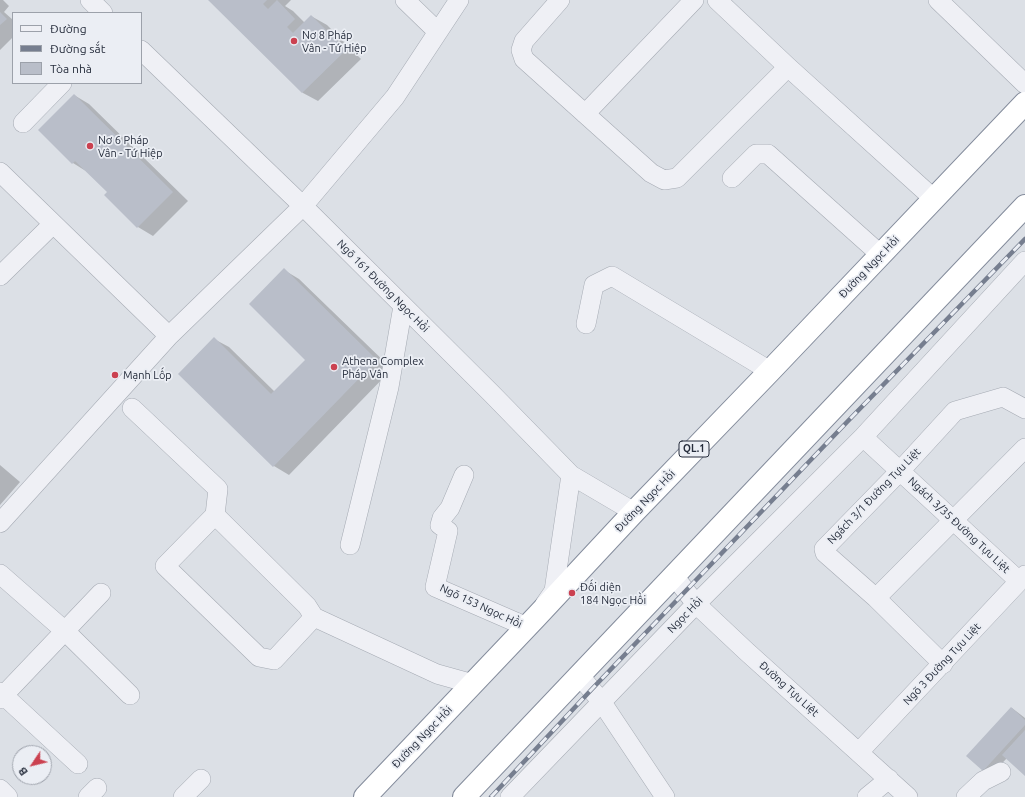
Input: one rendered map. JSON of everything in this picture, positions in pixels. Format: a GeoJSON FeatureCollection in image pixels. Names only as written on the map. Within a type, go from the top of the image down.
{"type":"FeatureCollection","features":[{"type":"Feature","properties":{"kind":"highway","name":"Đường Ngọc Hồi"},"geometry":{"type":"LineString","coordinates":[[365,797],[532,622],[634,512],[1025,103]]}},
{"type":"Feature","properties":{"kind":"highway"},"geometry":{"type":"LineString","coordinates":[[464,797],[1025,206]]}},
{"type":"Feature","properties":{"kind":"street"},"geometry":{"type":"LineString","coordinates":[[90,0],[102,12]]}},
{"type":"Feature","properties":{"kind":"street"},"geometry":{"type":"LineString","coordinates":[[405,0],[438,32]]}},
{"type":"Feature","properties":{"kind":"street"},"geometry":{"type":"LineString","coordinates":[[0,523],[169,336],[303,206],[395,97],[459,0]]}},
{"type":"Feature","properties":{"kind":"street"},"geometry":{"type":"LineString","coordinates":[[560,0],[524,41],[521,50],[524,59],[651,173],[664,180],[677,178],[788,66]]}},
{"type":"Feature","properties":{"kind":"street"},"geometry":{"type":"LineString","coordinates":[[585,114],[694,0]]}},
{"type":"Feature","properties":{"kind":"street"},"geometry":{"type":"LineString","coordinates":[[717,0],[934,199]]}},
{"type":"Feature","properties":{"kind":"street"},"geometry":{"type":"LineString","coordinates":[[938,0],[1025,84]]}},
{"type":"Feature","properties":{"kind":"street","name":"Ngõ 161 Đường Ngọc Hồi"},"geometry":{"type":"LineString","coordinates":[[142,51],[303,206],[571,475],[634,512]]}},
{"type":"Feature","properties":{"kind":"street"},"geometry":{"type":"LineString","coordinates":[[23,124],[61,84]]}},
{"type":"Feature","properties":{"kind":"street"},"geometry":{"type":"LineString","coordinates":[[732,178],[756,154],[768,154],[881,255]]}},
{"type":"Feature","properties":{"kind":"street"},"geometry":{"type":"LineString","coordinates":[[0,172],[169,336]]}},
{"type":"Feature","properties":{"kind":"street"},"geometry":{"type":"LineString","coordinates":[[0,276],[53,224]]}},
{"type":"Feature","properties":{"kind":"street","name":"Ngọc Hồi"},"geometry":{"type":"LineString","coordinates":[[510,797],[696,604],[863,437],[1025,261]]}},
{"type":"Feature","properties":{"kind":"street"},"geometry":{"type":"LineString","coordinates":[[586,324],[594,285],[612,276],[770,371]]}},
{"type":"Feature","properties":{"kind":"street"},"geometry":{"type":"LineString","coordinates":[[350,545],[389,386],[403,306]]}},
{"type":"Feature","properties":{"kind":"street","name":"Ngách 3/1 Đường Tựu Liệt"},"geometry":{"type":"LineString","coordinates":[[943,664],[876,598],[825,553],[824,549],[900,471],[955,411],[1003,397],[1025,409]]}},
{"type":"Feature","properties":{"kind":"street"},"geometry":{"type":"LineString","coordinates":[[132,408],[218,489],[215,515],[165,566],[259,657],[274,660],[314,618]]}},
{"type":"Feature","properties":{"kind":"street","name":"Ngách 3/35 Đường Tựu Liệt"},"geometry":{"type":"LineString","coordinates":[[863,437],[953,521],[1022,578]]}},
{"type":"Feature","properties":{"kind":"street"},"geometry":{"type":"LineString","coordinates":[[876,598],[1025,448]]}},
{"type":"Feature","properties":{"kind":"street","name":"Ngõ 153 Ngọc Hồi"},"geometry":{"type":"LineString","coordinates":[[464,475],[450,508],[442,518],[440,525],[448,531],[435,587],[532,622]]}},
{"type":"Feature","properties":{"kind":"street"},"geometry":{"type":"LineString","coordinates":[[532,622],[554,591],[571,475]]}},
{"type":"Feature","properties":{"kind":"street"},"geometry":{"type":"LineString","coordinates":[[215,515],[307,606],[314,618],[436,674],[473,684]]}},
{"type":"Feature","properties":{"kind":"street"},"geometry":{"type":"LineString","coordinates":[[0,574],[65,631],[130,695]]}},
{"type":"Feature","properties":{"kind":"street","name":"Đường Tựu Liệt"},"geometry":{"type":"LineString","coordinates":[[674,576],[696,604],[908,797]]}},
{"type":"Feature","properties":{"kind":"street","name":"Ngõ 3 Đường Tựu Liệt"},"geometry":{"type":"LineString","coordinates":[[859,752],[1022,578]]}},
{"type":"Feature","properties":{"kind":"street"},"geometry":{"type":"LineString","coordinates":[[78,764],[1,696],[101,593]]}},
{"type":"Feature","properties":{"kind":"street"},"geometry":{"type":"LineString","coordinates":[[579,675],[601,701],[665,797]]}},
{"type":"Feature","properties":{"kind":"street"},"geometry":{"type":"LineString","coordinates":[[966,797],[983,781],[1001,772]]}},
{"type":"Feature","properties":{"kind":"street"},"geometry":{"type":"LineString","coordinates":[[183,797],[201,779]]}},
{"type":"Feature","properties":{"kind":"street"},"geometry":{"type":"LineString","coordinates":[[867,797],[889,779]]}},
{"type":"Feature","properties":{"kind":"street"},"geometry":{"type":"LineString","coordinates":[[0,789],[8,797]]}},
{"type":"Feature","properties":{"kind":"building","name":"Nơ 8 Pháp Vân - Tứ Hiệp"},"geometry":{"type":"Polygon","coordinates":[[[208,0],[267,0],[263,4],[268,9],[277,0],[295,19],[287,27],[293,33],[311,15],[346,50],[302,93],[208,0]]]}},
{"type":"Feature","properties":{"kind":"building"},"geometry":{"type":"Polygon","coordinates":[[[0,12],[7,19],[0,25],[0,12]]]}},
{"type":"Feature","properties":{"kind":"building","name":"Nơ 6 Pháp Vân - Tứ Hiệp"},"geometry":{"type":"Polygon","coordinates":[[[74,94],[173,192],[137,228],[104,195],[107,192],[75,161],[72,164],[38,130],[74,94]]]}},
{"type":"Feature","properties":{"kind":"building","name":"Athena Complex Pháp Vân"},"geometry":{"type":"Polygon","coordinates":[[[284,268],[377,360],[273,467],[178,374],[214,337],[271,394],[305,360],[249,304],[284,268]]]}},
{"type":"Feature","properties":{"kind":"building"},"geometry":{"type":"Polygon","coordinates":[[[1011,707],[1025,720],[1025,725],[983,771],[966,756],[1011,707]]]}},
{"type":"Feature","properties":{"kind":"building"},"geometry":{"type":"Polygon","coordinates":[[[1025,730],[1025,776],[1002,755],[1025,730]]]}},
{"type":"Feature","properties":{"kind":"railway"},"geometry":{"type":"LineString","coordinates":[[491,797],[847,422],[1025,239]]}},
{"type":"Feature","properties":{"kind":"place","name":"Nơ 8 Pháp Vân - Tứ Hiệp"},"geometry":{"type":"Point","coordinates":[294,41]}},
{"type":"Feature","properties":{"kind":"place","name":"Nơ 6 Pháp Vân - Tứ Hiệp"},"geometry":{"type":"Point","coordinates":[90,146]}},
{"type":"Feature","properties":{"kind":"place","name":"Athena Complex Pháp Vân"},"geometry":{"type":"Point","coordinates":[334,367]}},
{"type":"Feature","properties":{"kind":"place","name":"Mạnh Lốp"},"geometry":{"type":"Point","coordinates":[115,375]}},
{"type":"Feature","properties":{"kind":"place","name":"Đối diện 184 Ngọc Hồi"},"geometry":{"type":"Point","coordinates":[572,593]}}]}
